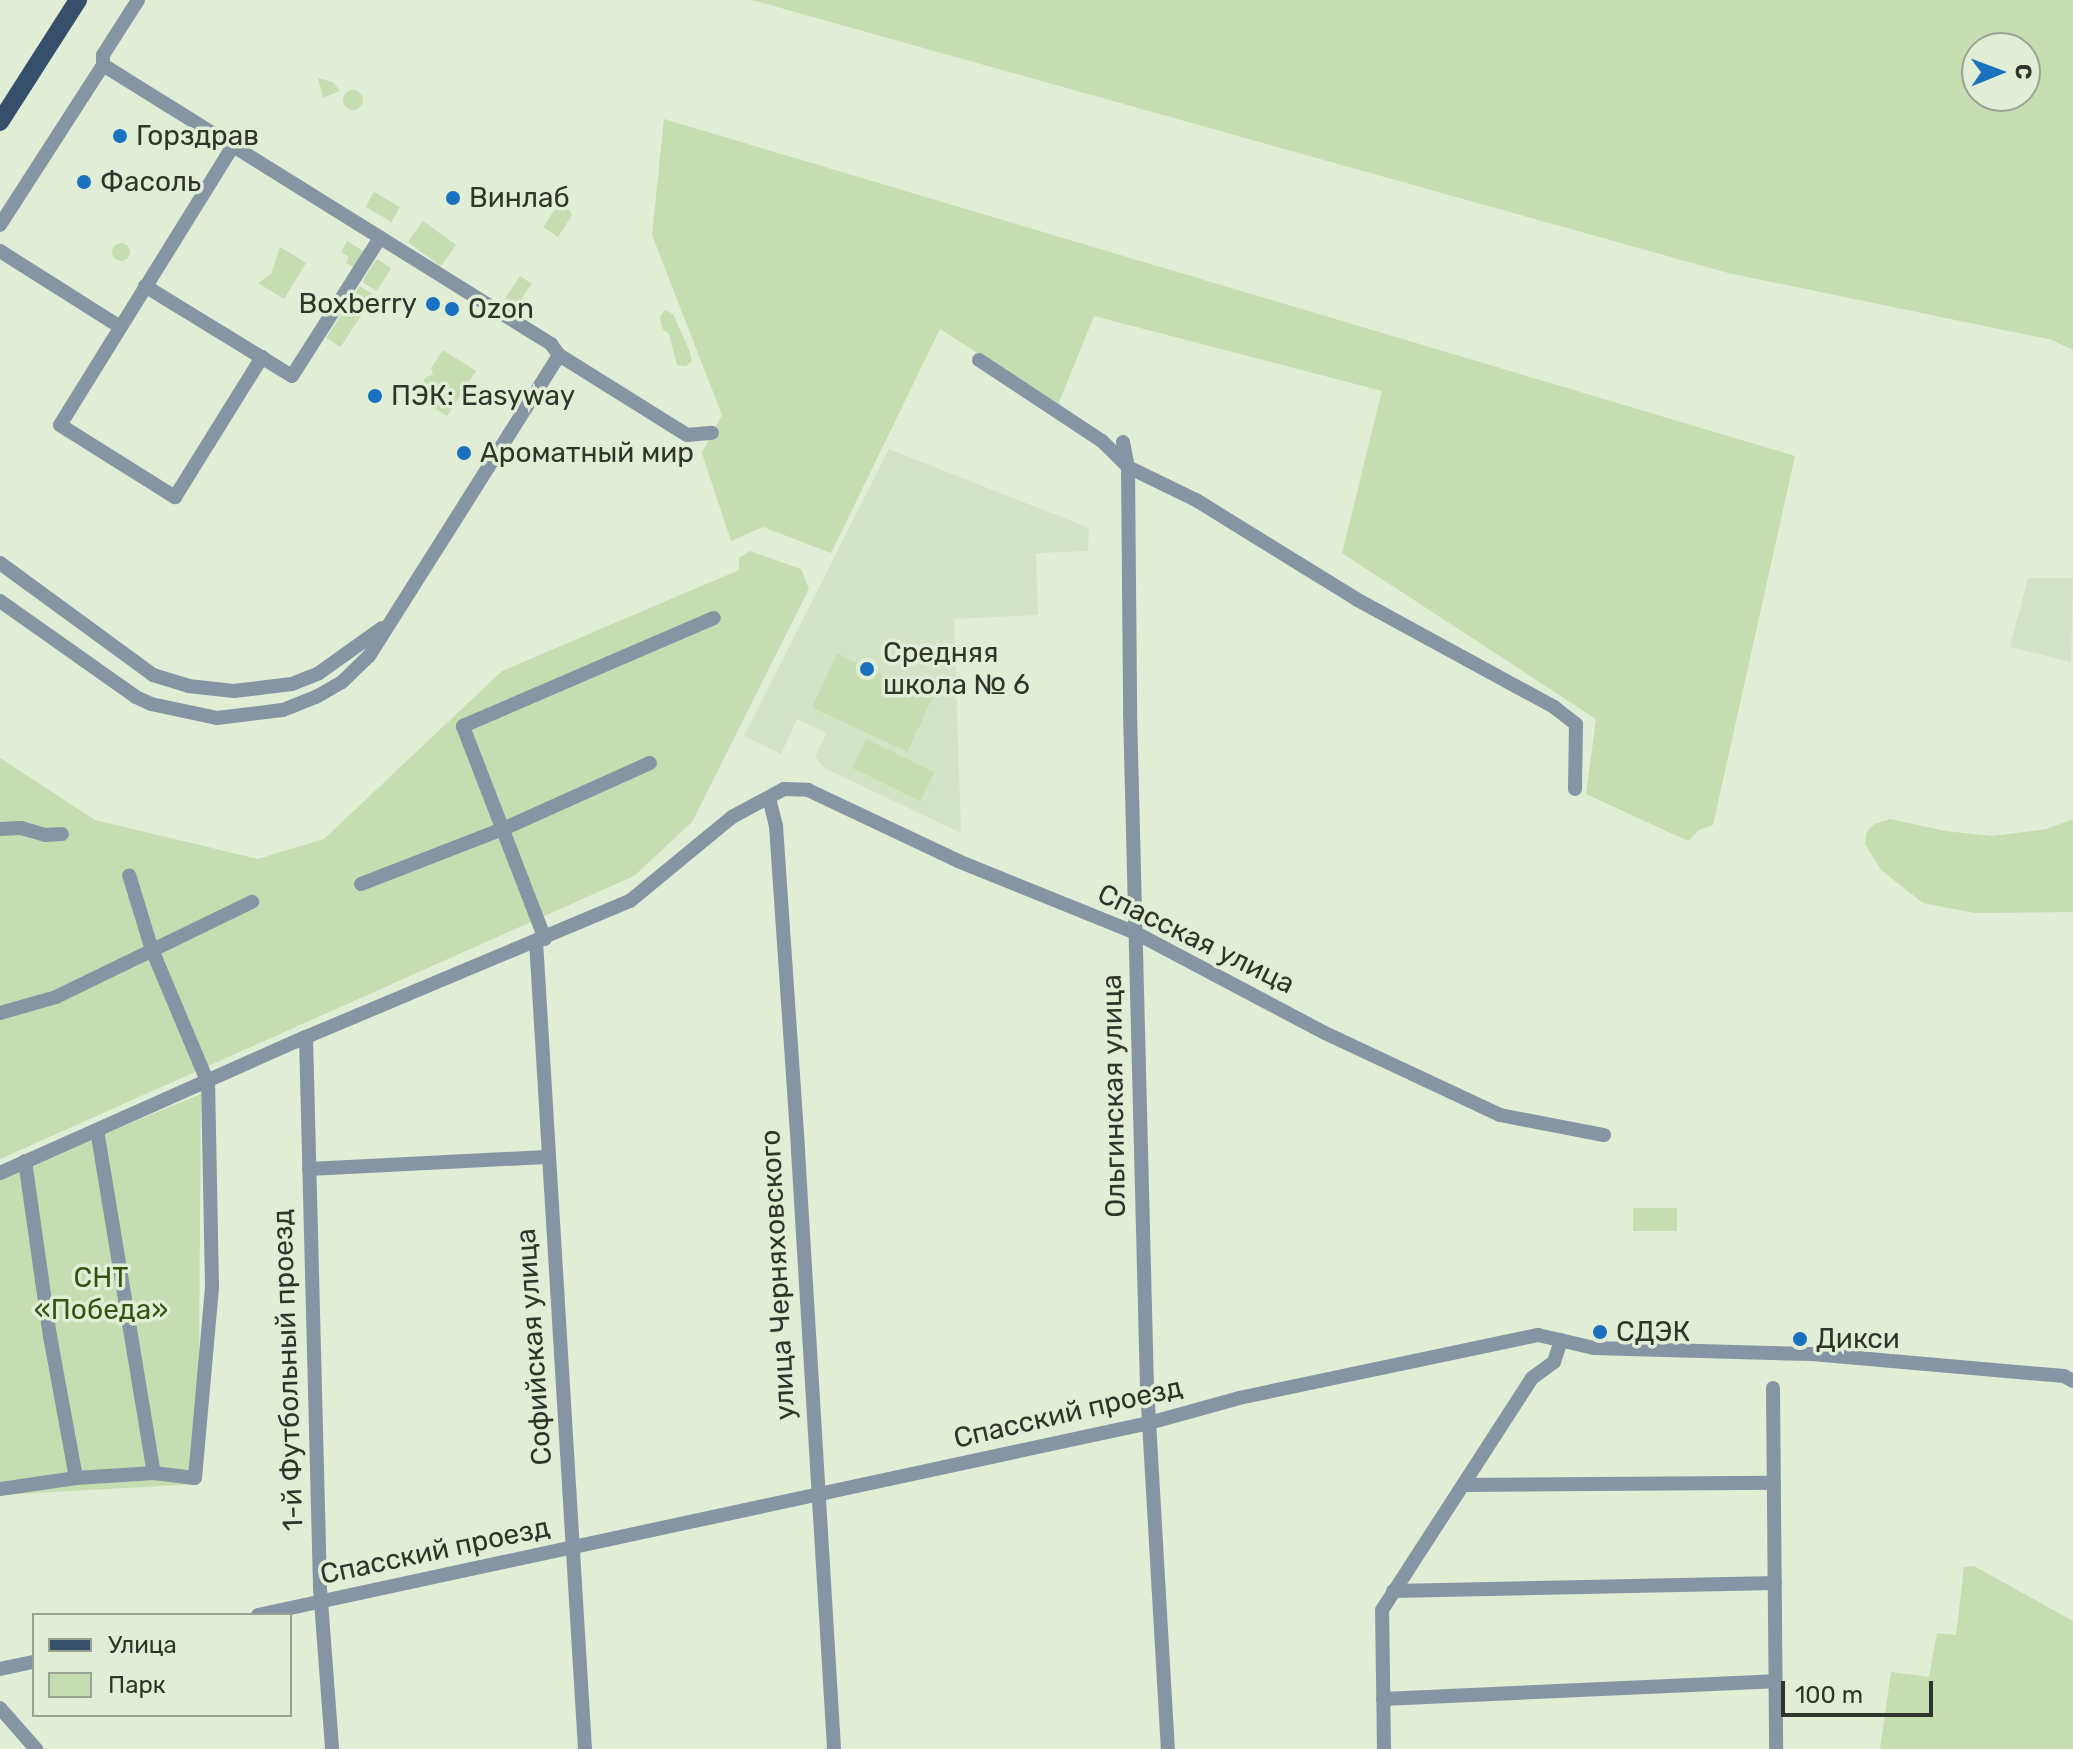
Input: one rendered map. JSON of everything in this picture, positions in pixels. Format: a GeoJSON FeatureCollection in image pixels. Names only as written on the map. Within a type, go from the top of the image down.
{"type":"FeatureCollection","features":[{"type":"Feature","properties":{"kind":"main road"},"geometry":{"type":"LineString","coordinates":[[0,122],[78,0]]}},
{"type":"Feature","properties":{"kind":"street"},"geometry":{"type":"LineString","coordinates":[[0,225],[103,65],[103,55],[138,0]]}},
{"type":"Feature","properties":{"kind":"street"},"geometry":{"type":"LineString","coordinates":[[103,65],[551,344],[559,355],[687,435],[712,433]]}},
{"type":"Feature","properties":{"kind":"street"},"geometry":{"type":"LineString","coordinates":[[233,146],[60,425],[175,497],[262,357]]}},
{"type":"Feature","properties":{"kind":"street"},"geometry":{"type":"LineString","coordinates":[[145,286],[292,376],[380,238]]}},
{"type":"Feature","properties":{"kind":"street"},"geometry":{"type":"LineString","coordinates":[[0,251],[120,327]]}},
{"type":"Feature","properties":{"kind":"street"},"geometry":{"type":"LineString","coordinates":[[0,601],[136,697],[185,714],[217,718],[283,710],[316,697],[342,682],[369,656],[559,355]]}},
{"type":"Feature","properties":{"kind":"street"},"geometry":{"type":"LineString","coordinates":[[979,360],[1102,441],[1128,467],[1196,500],[1356,599],[1554,707],[1576,724],[1575,789]]}},
{"type":"Feature","properties":{"kind":"street","name":"Ольгинская улица"},"geometry":{"type":"LineString","coordinates":[[1123,442],[1128,467],[1149,1423],[1168,1749]]}},
{"type":"Feature","properties":{"kind":"street"},"geometry":{"type":"LineString","coordinates":[[0,563],[153,675],[188,686],[234,691],[292,684],[319,673],[391,620]]}},
{"type":"Feature","properties":{"kind":"street","name":"Софийская улица"},"geometry":{"type":"LineString","coordinates":[[585,1749],[575,1548],[546,1157],[540,940],[503,829],[463,726],[714,618]]}},
{"type":"Feature","properties":{"kind":"street"},"geometry":{"type":"LineString","coordinates":[[361,884],[503,829],[650,763]]}},
{"type":"Feature","properties":{"kind":"street","name":"Спасская улица"},"geometry":{"type":"LineString","coordinates":[[769,798],[784,789],[808,790],[958,861],[1136,933],[1325,1033],[1500,1115],[1604,1135]]}},
{"type":"Feature","properties":{"kind":"street"},"geometry":{"type":"LineString","coordinates":[[0,1173],[306,1037],[630,901],[732,817],[769,798]]}},
{"type":"Feature","properties":{"kind":"street","name":"улица Черняховского"},"geometry":{"type":"LineString","coordinates":[[769,798],[776,826],[834,1749]]}},
{"type":"Feature","properties":{"kind":"street"},"geometry":{"type":"LineString","coordinates":[[0,829],[21,828],[45,835],[62,834]]}},
{"type":"Feature","properties":{"kind":"street"},"geometry":{"type":"LineString","coordinates":[[0,1489],[76,1478],[154,1473],[195,1478],[212,1287],[208,1083],[152,950],[129,875]]}},
{"type":"Feature","properties":{"kind":"street"},"geometry":{"type":"LineString","coordinates":[[0,1013],[56,997],[252,902]]}},
{"type":"Feature","properties":{"kind":"street","name":"1-й Футбольный проезд"},"geometry":{"type":"LineString","coordinates":[[306,1037],[321,1602],[332,1749]]}},
{"type":"Feature","properties":{"kind":"street"},"geometry":{"type":"LineString","coordinates":[[97,1130],[154,1473]]}},
{"type":"Feature","properties":{"kind":"street"},"geometry":{"type":"LineString","coordinates":[[309,1169],[546,1157]]}},
{"type":"Feature","properties":{"kind":"street"},"geometry":{"type":"LineString","coordinates":[[25,1161],[50,1336],[76,1478]]}},
{"type":"Feature","properties":{"kind":"street","name":"Спасский проезд"},"geometry":{"type":"LineString","coordinates":[[268,1613],[1149,1423],[1239,1398],[1538,1335],[1594,1348],[1812,1354],[2064,1376],[2073,1381]]}},
{"type":"Feature","properties":{"kind":"street"},"geometry":{"type":"LineString","coordinates":[[1384,1749],[1382,1610],[1532,1378],[1554,1362],[1561,1340]]}},
{"type":"Feature","properties":{"kind":"street"},"geometry":{"type":"LineString","coordinates":[[1773,1388],[1776,1749]]}},
{"type":"Feature","properties":{"kind":"street"},"geometry":{"type":"LineString","coordinates":[[1463,1485],[1774,1483]]}},
{"type":"Feature","properties":{"kind":"street"},"geometry":{"type":"LineString","coordinates":[[1393,1591],[1775,1583]]}},
{"type":"Feature","properties":{"kind":"street"},"geometry":{"type":"LineString","coordinates":[[0,1669],[32,1662]]}},
{"type":"Feature","properties":{"kind":"street"},"geometry":{"type":"LineString","coordinates":[[1383,1699],[1775,1681]]}},
{"type":"Feature","properties":{"kind":"street"},"geometry":{"type":"LineString","coordinates":[[0,1708],[36,1749]]}},
{"type":"Feature","properties":{"kind":"shaded area","name":"Средняя школа № 6"},"geometry":{"type":"Polygon","coordinates":[[[889,449],[1089,528],[1088,551],[1036,553],[1038,615],[954,619],[961,833],[824,768],[815,756],[827,733],[797,719],[781,754],[744,736],[889,449]]]}},
{"type":"Feature","properties":{"kind":"shaded area"},"geometry":{"type":"Polygon","coordinates":[[[2028,578],[2073,578],[2071,662],[2010,647],[2028,578]]]}},
{"type":"Feature","properties":{"kind":"green space"},"geometry":{"type":"Polygon","coordinates":[[[752,0],[2073,0],[2073,350],[2052,340],[1728,273],[752,0]]]}},
{"type":"Feature","properties":{"kind":"green space"},"geometry":{"type":"Polygon","coordinates":[[[318,78],[333,82],[340,91],[323,98],[318,78]]]}},
{"type":"Feature","properties":{"kind":"green space"},"geometry":{"type":"Polygon","coordinates":[[[353,90],[360,93],[363,100],[360,107],[353,110],[346,107],[343,100],[346,93],[353,90]]]}},
{"type":"Feature","properties":{"kind":"green space"},"geometry":{"type":"Polygon","coordinates":[[[664,119],[1795,456],[1713,825],[1699,830],[1688,841],[1586,794],[1596,719],[1342,553],[1382,391],[1094,316],[1058,405],[940,329],[831,553],[763,527],[731,541],[702,453],[722,415],[652,235],[664,119]]]}},
{"type":"Feature","properties":{"kind":"green space"},"geometry":{"type":"Polygon","coordinates":[[[374,192],[400,207],[391,222],[366,207],[374,192]]]}},
{"type":"Feature","properties":{"kind":"green space"},"geometry":{"type":"Polygon","coordinates":[[[562,199],[572,215],[558,237],[543,227],[562,199]]]}},
{"type":"Feature","properties":{"kind":"green space"},"geometry":{"type":"Polygon","coordinates":[[[423,221],[456,245],[441,266],[408,242],[423,221]]]}},
{"type":"Feature","properties":{"kind":"green space"},"geometry":{"type":"Polygon","coordinates":[[[347,241],[365,252],[355,268],[346,263],[349,257],[341,252],[347,241]]]}},
{"type":"Feature","properties":{"kind":"green space"},"geometry":{"type":"Polygon","coordinates":[[[121,243],[130,252],[121,261],[112,252],[121,243]]]}},
{"type":"Feature","properties":{"kind":"green space"},"geometry":{"type":"Polygon","coordinates":[[[280,247],[306,263],[284,299],[258,283],[271,274],[280,247]]]}},
{"type":"Feature","properties":{"kind":"green space"},"geometry":{"type":"Polygon","coordinates":[[[377,259],[391,268],[377,291],[362,282],[377,259]]]}},
{"type":"Feature","properties":{"kind":"green space"},"geometry":{"type":"Polygon","coordinates":[[[520,276],[532,284],[517,306],[505,298],[520,276]]]}},
{"type":"Feature","properties":{"kind":"green space"},"geometry":{"type":"Polygon","coordinates":[[[360,286],[374,295],[340,347],[326,338],[360,286]]]}},
{"type":"Feature","properties":{"kind":"green space"},"geometry":{"type":"Polygon","coordinates":[[[665,310],[673,314],[690,352],[692,361],[686,366],[677,365],[669,334],[663,330],[660,317],[665,310]]]}},
{"type":"Feature","properties":{"kind":"green space"},"geometry":{"type":"Polygon","coordinates":[[[443,350],[476,371],[447,416],[414,395],[426,377],[433,375],[431,368],[443,350]]]}},
{"type":"Feature","properties":{"kind":"green space"},"geometry":{"type":"Polygon","coordinates":[[[750,551],[801,569],[809,589],[692,822],[634,876],[0,1159],[0,758],[95,820],[258,859],[324,839],[502,671],[739,570],[739,558],[750,551]]]}},
{"type":"Feature","properties":{"kind":"green space"},"geometry":{"type":"Polygon","coordinates":[[[837,654],[932,698],[907,752],[812,707],[837,654]]]}},
{"type":"Feature","properties":{"kind":"green space"},"geometry":{"type":"Polygon","coordinates":[[[866,739],[934,772],[920,801],[852,768],[866,739]]]}},
{"type":"Feature","properties":{"kind":"green space"},"geometry":{"type":"Polygon","coordinates":[[[1890,819],[1945,831],[1992,836],[2047,829],[2073,819],[2073,912],[1974,913],[1923,903],[1881,870],[1865,844],[1866,833],[1874,824],[1890,819]]]}},
{"type":"Feature","properties":{"kind":"green space","name":"СНТ «Победа»"},"geometry":{"type":"Polygon","coordinates":[[[201,1094],[198,1484],[0,1495],[0,1177],[201,1094]]]}},
{"type":"Feature","properties":{"kind":"green space"},"geometry":{"type":"Polygon","coordinates":[[[1633,1208],[1677,1208],[1677,1231],[1633,1231],[1633,1208]]]}},
{"type":"Feature","properties":{"kind":"green space"},"geometry":{"type":"Polygon","coordinates":[[[1974,1566],[2073,1621],[2073,1749],[1880,1749],[1891,1672],[1929,1677],[1937,1633],[1956,1635],[1964,1567],[1974,1566]]]}},
{"type":"Feature","properties":{"kind":"place","name":"Горздрав"},"geometry":{"type":"Point","coordinates":[120,136]}},
{"type":"Feature","properties":{"kind":"place","name":"Фасоль"},"geometry":{"type":"Point","coordinates":[84,182]}},
{"type":"Feature","properties":{"kind":"place","name":"Винлаб"},"geometry":{"type":"Point","coordinates":[453,198]}},
{"type":"Feature","properties":{"kind":"place","name":"Boxberry"},"geometry":{"type":"Point","coordinates":[433,304]}},
{"type":"Feature","properties":{"kind":"place","name":"Ozon"},"geometry":{"type":"Point","coordinates":[452,309]}},
{"type":"Feature","properties":{"kind":"place","name":"ПЭК: Easyway"},"geometry":{"type":"Point","coordinates":[375,396]}},
{"type":"Feature","properties":{"kind":"place","name":"Ароматный мир"},"geometry":{"type":"Point","coordinates":[464,453]}},
{"type":"Feature","properties":{"kind":"place","name":"Средняя школа № 6"},"geometry":{"type":"Point","coordinates":[867,669]}},
{"type":"Feature","properties":{"kind":"place","name":"СДЭК"},"geometry":{"type":"Point","coordinates":[1600,1332]}},
{"type":"Feature","properties":{"kind":"place","name":"Дикси"},"geometry":{"type":"Point","coordinates":[1800,1339]}}]}
